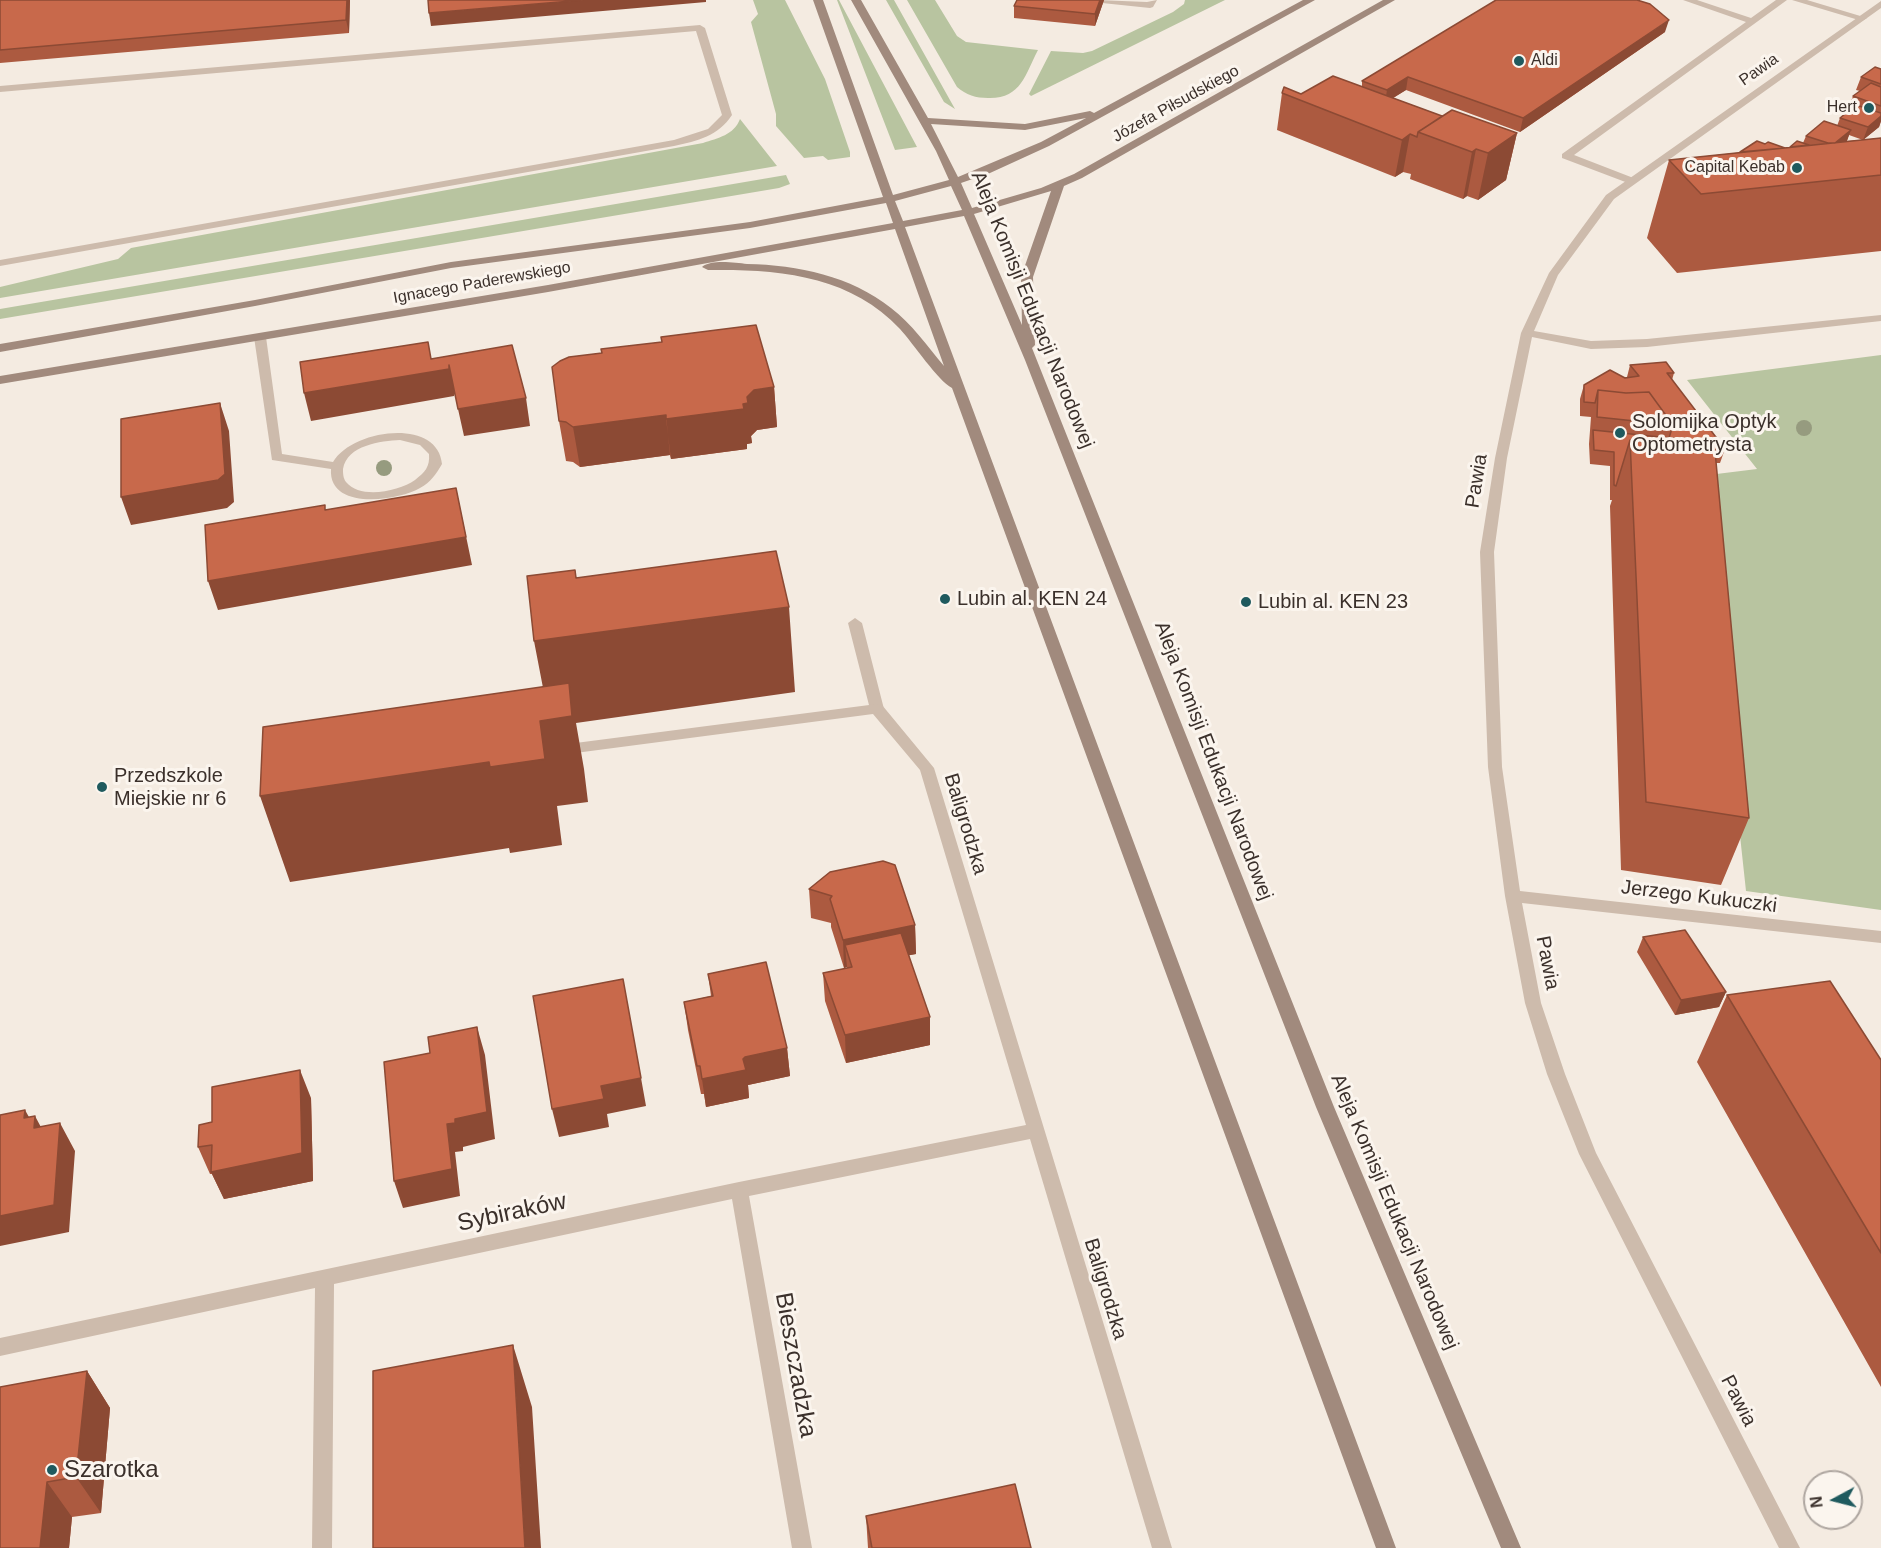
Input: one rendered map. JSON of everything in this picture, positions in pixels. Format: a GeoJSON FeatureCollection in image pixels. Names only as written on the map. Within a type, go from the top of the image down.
{"type":"FeatureCollection","features":[{"type":"Feature","properties":{"kind":"street"},"geometry":{"type":"LineString","coordinates":[[818,0],[959,392],[1386,1548]]}},
{"type":"Feature","properties":{"kind":"street","name":"Aleja Komisji Edukacji Narodowej"},"geometry":{"type":"LineString","coordinates":[[856,0],[955,182],[1030,360],[1325,1107],[1511,1548]]}},
{"type":"Feature","properties":{"kind":"street"},"geometry":{"type":"LineString","coordinates":[[1102,0],[1150,5],[1152,0]]}},
{"type":"Feature","properties":{"kind":"street","name":"Józefa Piłsudskiego"},"geometry":{"type":"LineString","coordinates":[[955,182],[1028,153],[1310,0]]}},
{"type":"Feature","properties":{"kind":"street","name":"Józefa Piłsudskiego"},"geometry":{"type":"LineString","coordinates":[[968,213],[1059,185],[1390,0]]}},
{"type":"Feature","properties":{"kind":"street"},"geometry":{"type":"LineString","coordinates":[[1688,0],[1752,21]]}},
{"type":"Feature","properties":{"kind":"street"},"geometry":{"type":"LineString","coordinates":[[1632,181],[1566,156],[1782,0]]}},
{"type":"Feature","properties":{"kind":"street"},"geometry":{"type":"LineString","coordinates":[[1797,0],[1862,18]]}},
{"type":"Feature","properties":{"kind":"street","name":"Pawia"},"geometry":{"type":"LineString","coordinates":[[1790,1548],[1588,1154],[1556,1074],[1533,1003],[1513,896],[1495,767],[1487,552],[1501,458],[1527,333],[1554,275],[1610,197],[1881,4]]}},
{"type":"Feature","properties":{"kind":"street"},"geometry":{"type":"LineString","coordinates":[[0,89],[700,28],[727,115],[715,131],[650,147],[0,263]]}},
{"type":"Feature","properties":{"kind":"street"},"geometry":{"type":"LineString","coordinates":[[923,121],[1025,127],[1111,110]]}},
{"type":"Feature","properties":{"kind":"street","name":"Ignacego Paderewskiego"},"geometry":{"type":"LineString","coordinates":[[0,348],[255,303],[451,265],[750,225],[890,199],[955,182]]}},
{"type":"Feature","properties":{"kind":"street"},"geometry":{"type":"LineString","coordinates":[[1030,360],[1026,304],[1027,278],[1059,185]]}},
{"type":"Feature","properties":{"kind":"street","name":"Ignacego Paderewskiego"},"geometry":{"type":"LineString","coordinates":[[0,380],[260,338],[968,213]]}},
{"type":"Feature","properties":{"kind":"street"},"geometry":{"type":"LineString","coordinates":[[654,270],[729,267],[783,269],[818,277],[859,291],[889,311],[959,392]]}},
{"type":"Feature","properties":{"kind":"street"},"geometry":{"type":"LineString","coordinates":[[1527,333],[1591,345],[1647,343],[1881,318]]}},
{"type":"Feature","properties":{"kind":"street"},"geometry":{"type":"LineString","coordinates":[[260,338],[276,458],[336,466]]}},
{"type":"Feature","properties":{"kind":"street"},"geometry":{"type":"LineString","coordinates":[[384,437],[408,438],[427,444],[434,452],[437,461],[434,470],[426,480],[414,488],[381,496],[350,492],[340,485],[335,476],[336,466],[342,456],[353,447],[384,437]]}},
{"type":"Feature","properties":{"kind":"street"},"geometry":{"type":"LineString","coordinates":[[540,753],[877,709],[855,623]]}},
{"type":"Feature","properties":{"kind":"street","name":"Baligrodzka"},"geometry":{"type":"LineString","coordinates":[[877,709],[927,768],[1162,1548]]}},
{"type":"Feature","properties":{"kind":"street","name":"Jerzego Kukuczki"},"geometry":{"type":"LineString","coordinates":[[1513,896],[1881,937]]}},
{"type":"Feature","properties":{"kind":"street","name":"Sybiraków"},"geometry":{"type":"LineString","coordinates":[[0,1347],[739,1190],[1035,1131]]}},
{"type":"Feature","properties":{"kind":"street","name":"Bieszczadzka"},"geometry":{"type":"LineString","coordinates":[[739,1190],[802,1548]]}},
{"type":"Feature","properties":{"kind":"street"},"geometry":{"type":"LineString","coordinates":[[322,1548],[325,1279]]}},
{"type":"Feature","properties":{"kind":"green space"},"geometry":{"type":"Polygon","coordinates":[[[753,0],[785,0],[825,79],[850,157],[828,160],[823,156],[804,158],[776,126],[776,114],[751,22],[758,14],[753,0]]]}},
{"type":"Feature","properties":{"kind":"green space"},"geometry":{"type":"Polygon","coordinates":[[[837,0],[839,0],[917,147],[895,150],[837,0]]]}},
{"type":"Feature","properties":{"kind":"green space"},"geometry":{"type":"Polygon","coordinates":[[[886,0],[894,0],[955,109],[944,102],[886,0]]]}},
{"type":"Feature","properties":{"kind":"green space"},"geometry":{"type":"Polygon","coordinates":[[[907,0],[935,0],[957,36],[966,42],[1038,50],[1020,84],[1015,90],[999,97],[975,97],[960,90],[907,0]]]}},
{"type":"Feature","properties":{"kind":"green space"},"geometry":{"type":"Polygon","coordinates":[[[1185,0],[1225,0],[1031,96],[1029,94],[1051,51],[1083,53],[1092,51],[1173,12],[1184,4],[1185,0]]]}},
{"type":"Feature","properties":{"kind":"green space"},"geometry":{"type":"Polygon","coordinates":[[[740,119],[777,166],[0,298],[0,287],[118,259],[131,248],[703,143],[730,132],[740,119]]]}},
{"type":"Feature","properties":{"kind":"green space"},"geometry":{"type":"Polygon","coordinates":[[[786,175],[790,184],[779,188],[0,319],[0,309],[786,175]]]}},
{"type":"Feature","properties":{"kind":"green space"},"geometry":{"type":"Polygon","coordinates":[[[1881,355],[1881,910],[1746,891],[1705,512],[1676,479],[1757,469],[1687,380],[1881,355]]]}},
{"type":"Feature","properties":{"kind":"building"},"geometry":{"type":"Polygon","coordinates":[[[0,0],[347,0],[346,20],[0,50],[0,0]]]}},
{"type":"Feature","properties":{"kind":"building"},"geometry":{"type":"Polygon","coordinates":[[[428,0],[583,0],[429,13],[428,0]]]}},
{"type":"Feature","properties":{"kind":"building"},"geometry":{"type":"Polygon","coordinates":[[[1017,0],[1100,0],[1095,14],[1014,6],[1017,0]]]}},
{"type":"Feature","properties":{"kind":"building","name":"Aldi"},"geometry":{"type":"Polygon","coordinates":[[[1496,0],[1637,0],[1650,4],[1669,20],[1523,118],[1408,77],[1387,90],[1362,81],[1496,0]]]}},
{"type":"Feature","properties":{"kind":"building"},"geometry":{"type":"Polygon","coordinates":[[[1875,67],[1881,69],[1881,84],[1861,77],[1875,67]]]}},
{"type":"Feature","properties":{"kind":"building"},"geometry":{"type":"Polygon","coordinates":[[[1333,76],[1442,116],[1418,132],[1417,137],[1410,134],[1402,140],[1282,93],[1284,87],[1301,94],[1333,76]]]}},
{"type":"Feature","properties":{"kind":"building"},"geometry":{"type":"Polygon","coordinates":[[[1871,83],[1881,87],[1881,106],[1853,96],[1871,83]]]}},
{"type":"Feature","properties":{"kind":"building"},"geometry":{"type":"Polygon","coordinates":[[[1856,105],[1881,113],[1881,116],[1868,127],[1840,118],[1856,105]]]}},
{"type":"Feature","properties":{"kind":"building"},"geometry":{"type":"Polygon","coordinates":[[[1452,110],[1517,133],[1488,153],[1476,149],[1472,152],[1418,132],[1452,110]]]}},
{"type":"Feature","properties":{"kind":"building"},"geometry":{"type":"Polygon","coordinates":[[[1824,121],[1851,130],[1835,143],[1806,136],[1824,121]]]}},
{"type":"Feature","properties":{"kind":"building"},"geometry":{"type":"Polygon","coordinates":[[[1881,138],[1881,175],[1701,194],[1669,160],[1881,138]]]}},
{"type":"Feature","properties":{"kind":"building"},"geometry":{"type":"Polygon","coordinates":[[[1757,141],[1765,144],[1768,142],[1785,148],[1740,152],[1757,141]]]}},
{"type":"Feature","properties":{"kind":"building"},"geometry":{"type":"Polygon","coordinates":[[[1797,141],[1809,145],[1790,147],[1797,141]]]}},
{"type":"Feature","properties":{"kind":"building"},"geometry":{"type":"Polygon","coordinates":[[[756,325],[774,387],[754,390],[747,397],[748,403],[743,404],[744,409],[666,419],[666,415],[573,427],[566,422],[559,421],[552,367],[560,361],[569,357],[602,353],[601,349],[662,342],[661,337],[756,325]]]}},
{"type":"Feature","properties":{"kind":"building"},"geometry":{"type":"Polygon","coordinates":[[[428,342],[431,359],[512,345],[526,398],[458,409],[449,365],[449,369],[304,393],[300,362],[428,342]]]}},
{"type":"Feature","properties":{"kind":"building"},"geometry":{"type":"Polygon","coordinates":[[[1666,362],[1674,373],[1667,373],[1725,449],[1710,450],[1681,446],[1674,438],[1669,438],[1673,425],[1649,392],[1626,393],[1598,390],[1595,403],[1584,402],[1584,385],[1610,370],[1625,378],[1639,376],[1630,365],[1666,362]]]}},
{"type":"Feature","properties":{"kind":"building"},"geometry":{"type":"Polygon","coordinates":[[[1598,390],[1626,393],[1649,392],[1673,425],[1597,417],[1598,390]]]}},
{"type":"Feature","properties":{"kind":"building"},"geometry":{"type":"Polygon","coordinates":[[[220,403],[225,474],[218,480],[121,497],[121,419],[220,403]]]}},
{"type":"Feature","properties":{"kind":"building"},"geometry":{"type":"Polygon","coordinates":[[[1593,430],[1669,438],[1671,445],[1630,440],[1616,486],[1614,485],[1614,452],[1594,450],[1593,430]]]}},
{"type":"Feature","properties":{"kind":"building"},"geometry":{"type":"Polygon","coordinates":[[[1630,440],[1715,451],[1749,818],[1646,802],[1630,440]]]}},
{"type":"Feature","properties":{"kind":"building"},"geometry":{"type":"Polygon","coordinates":[[[456,488],[466,537],[208,581],[205,525],[325,505],[325,510],[456,488]]]}},
{"type":"Feature","properties":{"kind":"building"},"geometry":{"type":"Polygon","coordinates":[[[776,551],[789,607],[534,641],[527,576],[575,570],[576,578],[776,551]]]}},
{"type":"Feature","properties":{"kind":"building"},"geometry":{"type":"Polygon","coordinates":[[[569,683],[572,716],[540,721],[545,759],[490,767],[489,762],[260,796],[263,727],[569,683]]]}},
{"type":"Feature","properties":{"kind":"building"},"geometry":{"type":"Polygon","coordinates":[[[883,861],[895,865],[915,925],[843,940],[830,899],[832,896],[809,889],[830,872],[883,861]]]}},
{"type":"Feature","properties":{"kind":"building"},"geometry":{"type":"Polygon","coordinates":[[[1685,930],[1726,992],[1681,1000],[1643,937],[1685,930]]]}},
{"type":"Feature","properties":{"kind":"building"},"geometry":{"type":"Polygon","coordinates":[[[901,933],[930,1017],[845,1035],[823,973],[852,967],[845,945],[901,933]]]}},
{"type":"Feature","properties":{"kind":"building"},"geometry":{"type":"Polygon","coordinates":[[[766,962],[787,1048],[745,1057],[743,1059],[746,1070],[702,1079],[700,1066],[697,1066],[684,1002],[713,996],[708,974],[766,962]]]}},
{"type":"Feature","properties":{"kind":"building"},"geometry":{"type":"Polygon","coordinates":[[[623,979],[641,1078],[601,1086],[604,1099],[552,1109],[533,996],[623,979]]]}},
{"type":"Feature","properties":{"kind":"building"},"geometry":{"type":"Polygon","coordinates":[[[1830,981],[1881,1060],[1881,1253],[1727,995],[1830,981]]]}},
{"type":"Feature","properties":{"kind":"building"},"geometry":{"type":"Polygon","coordinates":[[[477,1027],[487,1112],[455,1119],[455,1123],[447,1124],[452,1169],[394,1181],[384,1062],[430,1053],[428,1037],[477,1027]]]}},
{"type":"Feature","properties":{"kind":"building"},"geometry":{"type":"Polygon","coordinates":[[[300,1070],[302,1153],[211,1172],[212,1145],[198,1147],[199,1125],[212,1122],[212,1087],[300,1070]]]}},
{"type":"Feature","properties":{"kind":"building"},"geometry":{"type":"Polygon","coordinates":[[[25,1110],[24,1118],[35,1116],[34,1128],[60,1123],[54,1205],[0,1216],[0,1115],[25,1110]]]}},
{"type":"Feature","properties":{"kind":"building"},"geometry":{"type":"Polygon","coordinates":[[[513,1345],[525,1548],[373,1548],[373,1371],[513,1345]]]}},
{"type":"Feature","properties":{"kind":"building","name":"Szarotka"},"geometry":{"type":"Polygon","coordinates":[[[87,1371],[76,1477],[47,1482],[40,1548],[0,1548],[0,1387],[87,1371]]]}},
{"type":"Feature","properties":{"kind":"building"},"geometry":{"type":"Polygon","coordinates":[[[1015,1484],[1031,1548],[872,1548],[866,1516],[1015,1484]]]}},
{"type":"Feature","properties":{"kind":"place","name":"Aldi"},"geometry":{"type":"Point","coordinates":[1519,61]}},
{"type":"Feature","properties":{"kind":"place","name":"Hert"},"geometry":{"type":"Point","coordinates":[1869,108]}},
{"type":"Feature","properties":{"kind":"place","name":"Capital Kebab"},"geometry":{"type":"Point","coordinates":[1797,168]}},
{"type":"Feature","properties":{"kind":"place","name":"Solomijka Optyk Optometrysta"},"geometry":{"type":"Point","coordinates":[1620,433]}},
{"type":"Feature","properties":{"kind":"place","name":"Lubin al. KEN 24"},"geometry":{"type":"Point","coordinates":[945,599]}},
{"type":"Feature","properties":{"kind":"place","name":"Lubin al. KEN 23"},"geometry":{"type":"Point","coordinates":[1246,602]}},
{"type":"Feature","properties":{"kind":"place","name":"Przedszkole Miejskie nr 6"},"geometry":{"type":"Point","coordinates":[102,787]}},
{"type":"Feature","properties":{"kind":"place","name":"Szarotka"},"geometry":{"type":"Point","coordinates":[52,1470]}}]}
